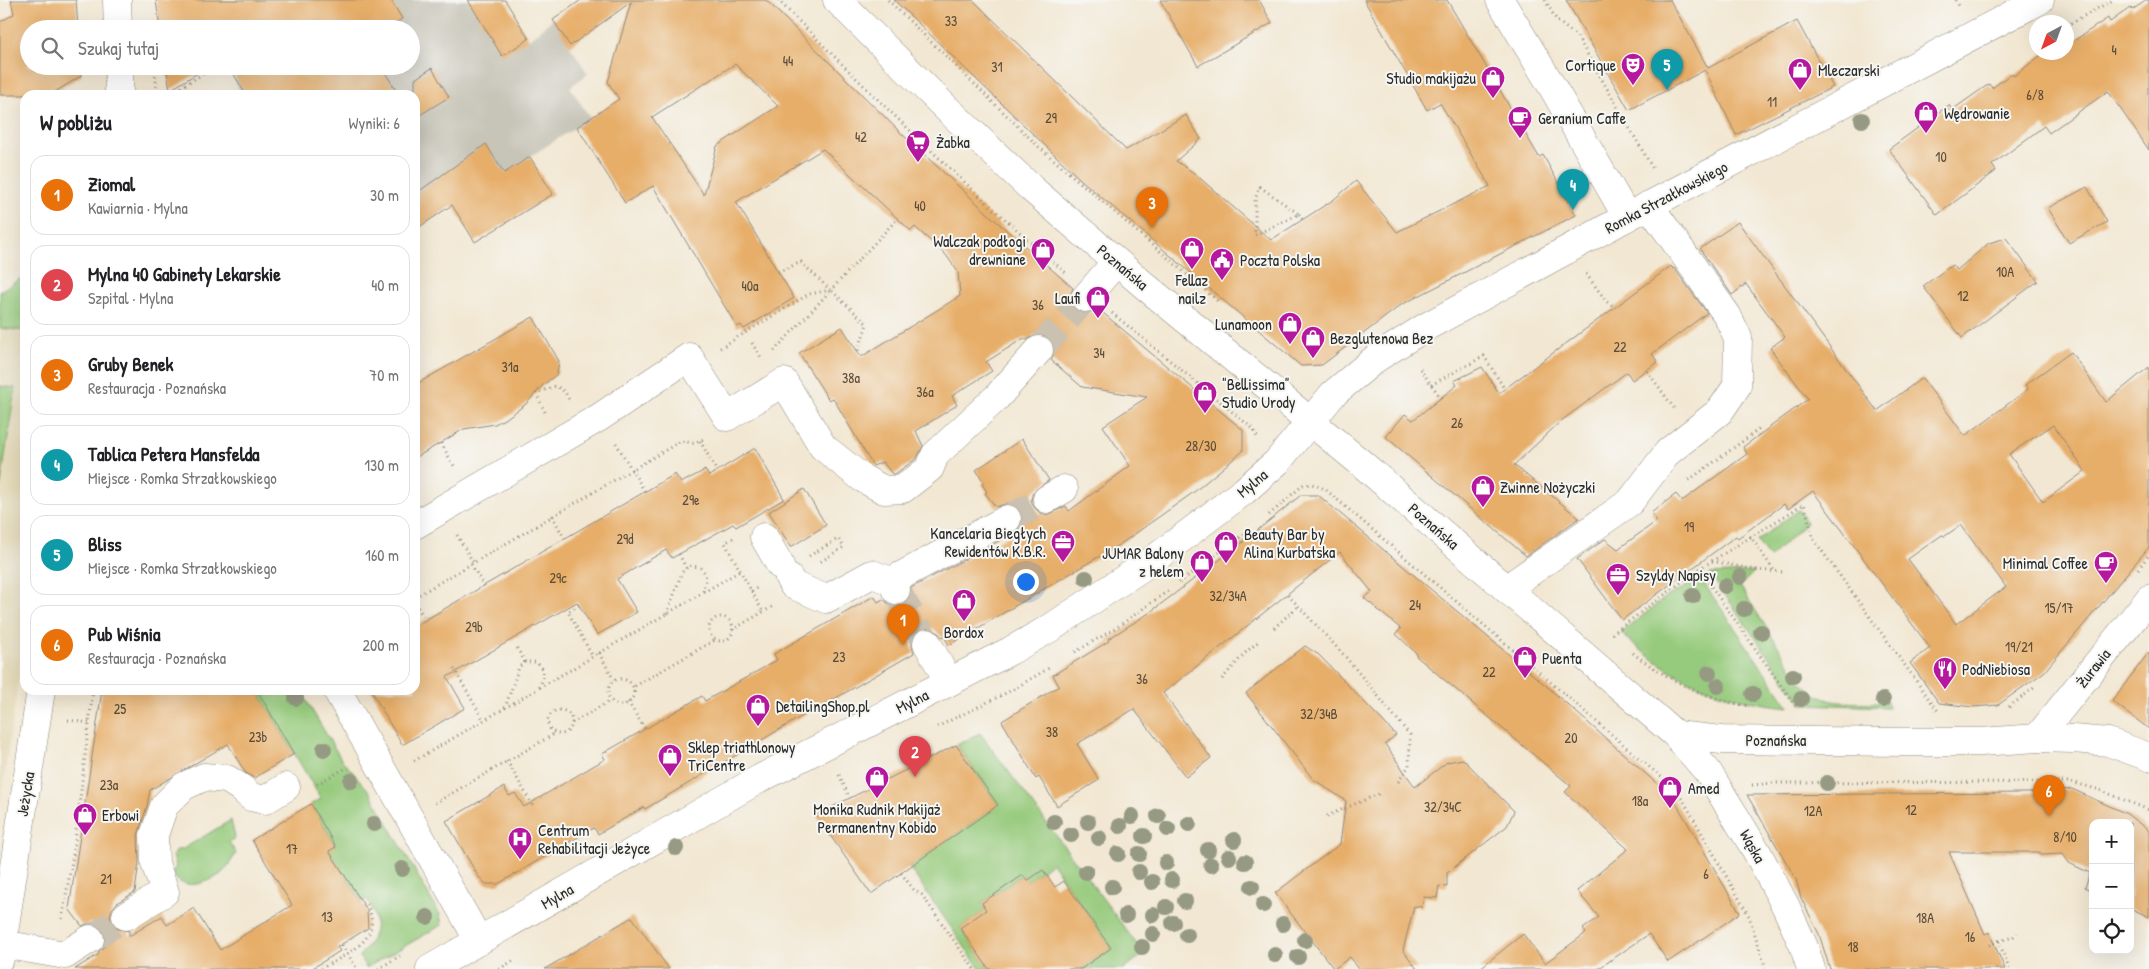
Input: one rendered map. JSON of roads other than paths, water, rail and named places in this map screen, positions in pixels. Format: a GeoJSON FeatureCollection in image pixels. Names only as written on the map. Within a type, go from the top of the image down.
{"type":"FeatureCollection","features":[{"type":"Feature","properties":{"kind":"street"},"geometry":{"type":"LineString","coordinates":[[117,0],[118,20]]}},
{"type":"Feature","properties":{"kind":"street","name":"Poznańska"},"geometry":{"type":"LineString","coordinates":[[837,0],[1012,170],[1116,262],[1311,421],[1676,735],[1722,740],[1903,742],[1981,742],[2037,738],[2108,742],[2149,757]]}},
{"type":"Feature","properties":{"kind":"street"},"geometry":{"type":"LineString","coordinates":[[1500,0],[1553,88],[1638,211],[1727,315],[1738,338],[1737,386],[1720,411],[1668,452],[1630,502],[1506,589]]}},
{"type":"Feature","properties":{"kind":"street","name":"Romka Strzałkowskiego"},"geometry":{"type":"LineString","coordinates":[[1311,421],[1333,394],[1375,359],[1424,328],[1638,211],[2040,0]]}},
{"type":"Feature","properties":{"kind":"street"},"geometry":{"type":"LineString","coordinates":[[118,90],[119,75]]}},
{"type":"Feature","properties":{"kind":"street"},"geometry":{"type":"LineString","coordinates":[[1087,295],[1116,262]]}},
{"type":"Feature","properties":{"kind":"street"},"geometry":{"type":"LineString","coordinates":[[420,522],[600,417],[689,357],[727,417],[784,382],[823,447],[862,478],[884,490],[903,489],[930,468],[935,455],[997,397],[1040,350]]}},
{"type":"Feature","properties":{"kind":"street","name":"Mylna"},"geometry":{"type":"LineString","coordinates":[[430,969],[761,778],[1010,651],[1052,627],[1153,560],[1244,491],[1277,462],[1311,421]]}},
{"type":"Feature","properties":{"kind":"street"},"geometry":{"type":"LineString","coordinates":[[764,537],[792,585],[826,599],[872,574],[894,586],[1007,519]]}},
{"type":"Feature","properties":{"kind":"street","name":"Żurawia"},"geometry":{"type":"LineString","coordinates":[[2037,738],[2149,599]]}},
{"type":"Feature","properties":{"kind":"street"},"geometry":{"type":"LineString","coordinates":[[927,643],[950,682]]}},
{"type":"Feature","properties":{"kind":"street","name":"Jeżycka"},"geometry":{"type":"LineString","coordinates":[[1,951],[39,695]]}},
{"type":"Feature","properties":{"kind":"street"},"geometry":{"type":"LineString","coordinates":[[341,695],[479,941]]}},
{"type":"Feature","properties":{"kind":"street","name":"Wąska"},"geometry":{"type":"LineString","coordinates":[[1676,735],[1708,772],[1757,852],[1786,907],[1811,969]]}},
{"type":"Feature","properties":{"kind":"street"},"geometry":{"type":"LineString","coordinates":[[126,916],[165,892],[155,863],[154,836],[164,806],[184,786],[204,777],[227,779],[241,788],[250,797],[265,800],[286,787]]}},
{"type":"Feature","properties":{"kind":"street"},"geometry":{"type":"LineString","coordinates":[[1,951],[65,954],[90,939]]}},
{"type":"Feature","properties":{"kind":"tunnel"},"geometry":{"type":"LineString","coordinates":[[1039,350],[1085,298]]}},
{"type":"Feature","properties":{"kind":"tunnel"},"geometry":{"type":"LineString","coordinates":[[1007,519],[1047,499]]}},
{"type":"Feature","properties":{"kind":"tunnel"},"geometry":{"type":"LineString","coordinates":[[896,590],[927,643]]}},
{"type":"Feature","properties":{"kind":"tunnel"},"geometry":{"type":"LineString","coordinates":[[90,939],[126,916]]}},
{"type":"Feature","properties":{"kind":"place","name":"Cortique"},"geometry":{"type":"Point","coordinates":[1633,86]}},
{"type":"Feature","properties":{"kind":"place","name":"Bliss"},"geometry":{"type":"Point","coordinates":[1667,90]}},
{"type":"Feature","properties":{"kind":"place","name":"Mleczarski"},"geometry":{"type":"Point","coordinates":[1800,91]}},
{"type":"Feature","properties":{"kind":"place","name":"Studio makijażu"},"geometry":{"type":"Point","coordinates":[1493,99]}},
{"type":"Feature","properties":{"kind":"place","name":"Wędrowanie"},"geometry":{"type":"Point","coordinates":[1926,134]}},
{"type":"Feature","properties":{"kind":"place","name":"Geranium Caffe"},"geometry":{"type":"Point","coordinates":[1520,139]}},
{"type":"Feature","properties":{"kind":"place","name":"Żabka"},"geometry":{"type":"Point","coordinates":[918,163]}},
{"type":"Feature","properties":{"kind":"place","name":"Tablica Petera Mansfelda"},"geometry":{"type":"Point","coordinates":[1573,210]}},
{"type":"Feature","properties":{"kind":"place","name":"Gruby Benek"},"geometry":{"type":"Point","coordinates":[1152,228]}},
{"type":"Feature","properties":{"kind":"place","name":"Fellaz nailz"},"geometry":{"type":"Point","coordinates":[1192,270]}},
{"type":"Feature","properties":{"kind":"place","name":"Walczak podłogi drewniane"},"geometry":{"type":"Point","coordinates":[1043,271]}},
{"type":"Feature","properties":{"kind":"place","name":"Poczta Polska"},"geometry":{"type":"Point","coordinates":[1222,281]}},
{"type":"Feature","properties":{"kind":"place","name":"Laufi"},"geometry":{"type":"Point","coordinates":[1098,319]}},
{"type":"Feature","properties":{"kind":"place","name":"Lunamoon"},"geometry":{"type":"Point","coordinates":[1290,345]}},
{"type":"Feature","properties":{"kind":"place","name":"Bezglutenowa Bez"},"geometry":{"type":"Point","coordinates":[1313,359]}},
{"type":"Feature","properties":{"kind":"place","name":"\"Bellissima\" Studio Urody"},"geometry":{"type":"Point","coordinates":[1205,414]}},
{"type":"Feature","properties":{"kind":"place","name":"Zwinne Nożyczki"},"geometry":{"type":"Point","coordinates":[1483,508]}},
{"type":"Feature","properties":{"kind":"place","name":"Kancelaria Biegłych Rewidentów K.B.R."},"geometry":{"type":"Point","coordinates":[1063,563]}},
{"type":"Feature","properties":{"kind":"place","name":"Beauty Bar by Alina Kurbatska"},"geometry":{"type":"Point","coordinates":[1226,564]}},
{"type":"Feature","properties":{"kind":"place","name":"JUMAR Balony z helem"},"geometry":{"type":"Point","coordinates":[1202,583]}},
{"type":"Feature","properties":{"kind":"place","name":"Minimal Coffee"},"geometry":{"type":"Point","coordinates":[2106,584]}},
{"type":"Feature","properties":{"kind":"place","name":"Szyldy Napisy"},"geometry":{"type":"Point","coordinates":[1618,596]}},
{"type":"Feature","properties":{"kind":"place","name":"Bordox"},"geometry":{"type":"Point","coordinates":[964,622]}},
{"type":"Feature","properties":{"kind":"place","name":"Ziomal"},"geometry":{"type":"Point","coordinates":[903,645]}},
{"type":"Feature","properties":{"kind":"place","name":"Puenta"},"geometry":{"type":"Point","coordinates":[1525,679]}},
{"type":"Feature","properties":{"kind":"place","name":"PodNiebiosa"},"geometry":{"type":"Point","coordinates":[1945,690]}},
{"type":"Feature","properties":{"kind":"place","name":"DetailingShop.pl"},"geometry":{"type":"Point","coordinates":[758,727]}},
{"type":"Feature","properties":{"kind":"place","name":"Sklep triathlonowy TriCentre"},"geometry":{"type":"Point","coordinates":[670,777]}},
{"type":"Feature","properties":{"kind":"place","name":"Mylna 40 Gabinety Lekarskie"},"geometry":{"type":"Point","coordinates":[915,777]}},
{"type":"Feature","properties":{"kind":"place","name":"Monika Rudnik Makijaż Permanentny Kobido"},"geometry":{"type":"Point","coordinates":[877,799]}},
{"type":"Feature","properties":{"kind":"place","name":"Amed"},"geometry":{"type":"Point","coordinates":[1670,809]}},
{"type":"Feature","properties":{"kind":"place","name":"Pub Wiśnia"},"geometry":{"type":"Point","coordinates":[2049,816]}},
{"type":"Feature","properties":{"kind":"place","name":"Erbowi"},"geometry":{"type":"Point","coordinates":[85,836]}},
{"type":"Feature","properties":{"kind":"place","name":"Centrum Rehabilitacji Jeżyce"},"geometry":{"type":"Point","coordinates":[520,860]}}]}
